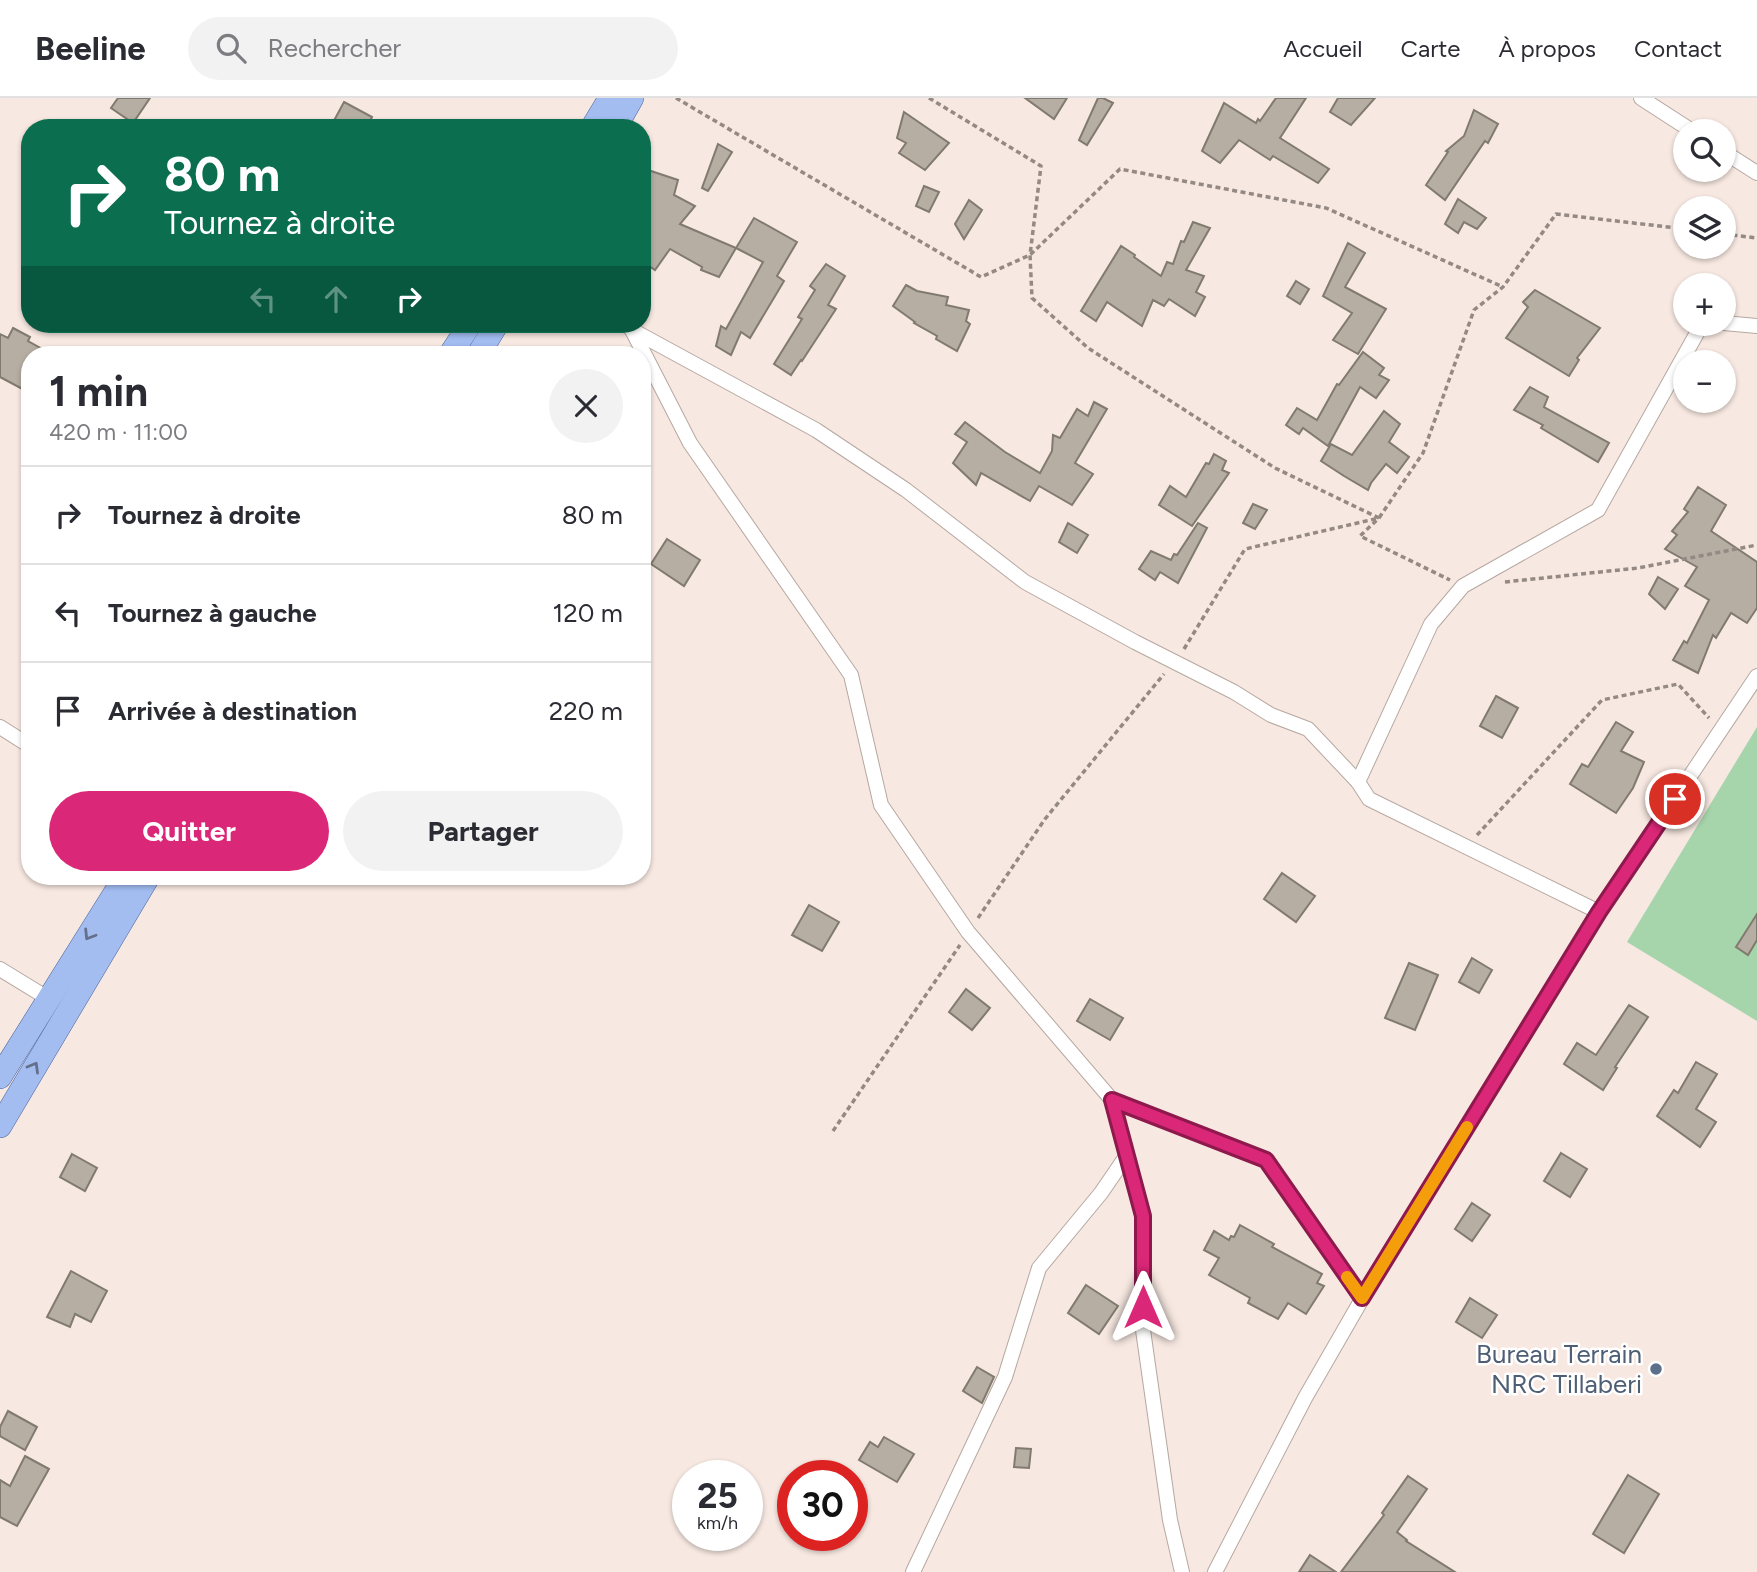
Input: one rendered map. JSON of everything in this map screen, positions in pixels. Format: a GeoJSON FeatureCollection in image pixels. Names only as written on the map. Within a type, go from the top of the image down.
{"type":"FeatureCollection","features":[{"type":"Feature","properties":{"kind":"main road"},"geometry":{"type":"LineString","coordinates":[[597,119],[610,98]]}},
{"type":"Feature","properties":{"kind":"main road"},"geometry":{"type":"LineString","coordinates":[[620,119],[632,98]]}},
{"type":"Feature","properties":{"kind":"main road"},"geometry":{"type":"LineString","coordinates":[[0,1077],[120,885]]}},
{"type":"Feature","properties":{"kind":"main road"},"geometry":{"type":"LineString","coordinates":[[0,1126],[143,885]]}},
{"type":"Feature","properties":{"kind":"street"},"geometry":{"type":"LineString","coordinates":[[1641,98],[1673,119]]}},
{"type":"Feature","properties":{"kind":"street"},"geometry":{"type":"LineString","coordinates":[[1736,160],[1757,173]]}},
{"type":"Feature","properties":{"kind":"street"},"geometry":{"type":"LineString","coordinates":[[1736,324],[1757,326]]}},
{"type":"Feature","properties":{"kind":"street"},"geometry":{"type":"LineString","coordinates":[[640,333],[816,430],[906,490],[1026,582],[1234,692],[1271,715],[1308,729],[1358,782],[1368,799],[1599,912]]}},
{"type":"Feature","properties":{"kind":"street"},"geometry":{"type":"LineString","coordinates":[[1358,782],[1431,624],[1463,586],[1598,510],[1695,336]]}},
{"type":"Feature","properties":{"kind":"street"},"geometry":{"type":"LineString","coordinates":[[651,369],[690,443],[851,675],[881,806],[968,932],[1112,1100],[1143,1216],[1143,1330],[1170,1520],[1182,1572]]}},
{"type":"Feature","properties":{"kind":"street"},"geometry":{"type":"LineString","coordinates":[[1215,1572],[1305,1398],[1362,1298],[1599,912],[1757,676]]}},
{"type":"Feature","properties":{"kind":"street"},"geometry":{"type":"LineString","coordinates":[[0,727],[21,740]]}},
{"type":"Feature","properties":{"kind":"street"},"geometry":{"type":"LineString","coordinates":[[0,969],[49,999]]}},
{"type":"Feature","properties":{"kind":"street"},"geometry":{"type":"LineString","coordinates":[[1112,1100],[1266,1160],[1362,1298]]}},
{"type":"Feature","properties":{"kind":"street"},"geometry":{"type":"LineString","coordinates":[[913,1572],[1005,1377],[1039,1268],[1101,1193],[1127,1155]]}},
{"type":"Feature","properties":{"kind":"path"},"geometry":{"type":"LineString","coordinates":[[676,98],[981,277],[1030,255],[1120,170],[1326,208],[1503,287]]}},
{"type":"Feature","properties":{"kind":"path"},"geometry":{"type":"LineString","coordinates":[[929,98],[1041,166],[1030,255],[1032,298],[1088,348],[1275,468],[1379,518]]}},
{"type":"Feature","properties":{"kind":"path"},"geometry":{"type":"LineString","coordinates":[[1463,586],[1360,536],[1379,518],[1423,453],[1474,310],[1503,287],[1556,214],[1673,228]]}},
{"type":"Feature","properties":{"kind":"path"},"geometry":{"type":"LineString","coordinates":[[1736,235],[1757,237]]}},
{"type":"Feature","properties":{"kind":"path"},"geometry":{"type":"LineString","coordinates":[[833,1131],[1045,819],[1188,643],[1245,549],[1379,518]]}},
{"type":"Feature","properties":{"kind":"path"},"geometry":{"type":"LineString","coordinates":[[1504,582],[1638,568],[1757,545]]}},
{"type":"Feature","properties":{"kind":"path"},"geometry":{"type":"LineString","coordinates":[[1466,846],[1602,700],[1678,684],[1721,731]]}},
{"type":"Feature","properties":{"kind":"green space"},"geometry":{"type":"Polygon","coordinates":[[[1757,727],[1757,1021],[1627,942],[1757,727]]]}},
{"type":"Feature","properties":{"kind":"building"},"geometry":{"type":"Polygon","coordinates":[[[118,98],[150,98],[136,119],[127,119],[111,108],[118,98]]]}},
{"type":"Feature","properties":{"kind":"building"},"geometry":{"type":"Polygon","coordinates":[[[1025,98],[1067,98],[1054,119],[1025,98]]]}},
{"type":"Feature","properties":{"kind":"building"},"geometry":{"type":"Polygon","coordinates":[[[1098,98],[1113,103],[1087,145],[1079,140],[1098,98]]]}},
{"type":"Feature","properties":{"kind":"building"},"geometry":{"type":"Polygon","coordinates":[[[1276,98],[1306,98],[1280,138],[1329,169],[1318,183],[1273,156],[1270,160],[1239,140],[1220,163],[1202,151],[1224,103],[1256,123],[1276,98]]]}},
{"type":"Feature","properties":{"kind":"building"},"geometry":{"type":"Polygon","coordinates":[[[1338,98],[1375,98],[1351,125],[1330,112],[1338,98]]]}},
{"type":"Feature","properties":{"kind":"building"},"geometry":{"type":"Polygon","coordinates":[[[344,102],[372,117],[371,119],[335,119],[344,102]]]}},
{"type":"Feature","properties":{"kind":"building"},"geometry":{"type":"Polygon","coordinates":[[[1474,110],[1498,124],[1488,143],[1485,141],[1445,200],[1426,185],[1448,152],[1446,151],[1464,136],[1474,110]]]}},
{"type":"Feature","properties":{"kind":"building"},"geometry":{"type":"Polygon","coordinates":[[[904,112],[949,143],[925,170],[899,153],[906,143],[897,138],[904,112]]]}},
{"type":"Feature","properties":{"kind":"building"},"geometry":{"type":"Polygon","coordinates":[[[718,144],[732,152],[708,191],[702,188],[718,144]]]}},
{"type":"Feature","properties":{"kind":"building"},"geometry":{"type":"Polygon","coordinates":[[[651,171],[678,180],[674,195],[695,206],[680,224],[736,248],[719,277],[701,270],[702,267],[670,249],[655,270],[651,267],[651,171]]]}},
{"type":"Feature","properties":{"kind":"building"},"geometry":{"type":"Polygon","coordinates":[[[924,186],[939,192],[929,212],[916,206],[924,186]]]}},
{"type":"Feature","properties":{"kind":"building"},"geometry":{"type":"Polygon","coordinates":[[[1458,199],[1486,218],[1477,229],[1464,222],[1458,233],[1445,224],[1458,199]]]}},
{"type":"Feature","properties":{"kind":"building"},"geometry":{"type":"Polygon","coordinates":[[[969,200],[982,210],[964,239],[955,224],[969,200]]]}},
{"type":"Feature","properties":{"kind":"building"},"geometry":{"type":"Polygon","coordinates":[[[754,218],[797,242],[777,276],[784,281],[750,338],[741,332],[731,355],[716,346],[721,326],[726,329],[763,262],[736,248],[754,218]]]}},
{"type":"Feature","properties":{"kind":"building"},"geometry":{"type":"Polygon","coordinates":[[[1193,222],[1210,228],[1186,270],[1204,276],[1196,292],[1205,297],[1195,316],[1169,299],[1164,306],[1153,300],[1142,326],[1107,302],[1096,321],[1081,311],[1121,246],[1161,276],[1167,262],[1173,264],[1181,241],[1184,242],[1193,222]]]}},
{"type":"Feature","properties":{"kind":"building"},"geometry":{"type":"Polygon","coordinates":[[[1348,243],[1365,253],[1345,287],[1386,309],[1358,354],[1333,340],[1352,313],[1323,296],[1348,243]]]}},
{"type":"Feature","properties":{"kind":"building"},"geometry":{"type":"Polygon","coordinates":[[[826,264],[845,276],[828,305],[836,309],[791,375],[774,364],[802,319],[798,317],[815,290],[810,286],[826,264]]]}},
{"type":"Feature","properties":{"kind":"building"},"geometry":{"type":"Polygon","coordinates":[[[1296,281],[1309,289],[1300,304],[1287,296],[1296,281]]]}},
{"type":"Feature","properties":{"kind":"building"},"geometry":{"type":"Polygon","coordinates":[[[906,285],[917,291],[948,297],[946,305],[969,310],[966,321],[970,324],[957,351],[936,339],[937,336],[914,323],[893,306],[906,285]]]}},
{"type":"Feature","properties":{"kind":"building"},"geometry":{"type":"Polygon","coordinates":[[[1535,290],[1600,328],[1577,358],[1579,360],[1569,376],[1506,338],[1528,307],[1523,302],[1535,290]]]}},
{"type":"Feature","properties":{"kind":"building"},"geometry":{"type":"Polygon","coordinates":[[[13,328],[30,337],[28,341],[37,346],[21,346],[21,388],[0,377],[0,334],[8,338],[13,328]]]}},
{"type":"Feature","properties":{"kind":"building"},"geometry":{"type":"Polygon","coordinates":[[[1363,352],[1384,368],[1379,375],[1389,380],[1376,398],[1360,387],[1328,446],[1303,428],[1299,434],[1286,425],[1297,408],[1317,420],[1337,384],[1339,385],[1363,352]]]}},
{"type":"Feature","properties":{"kind":"building"},"geometry":{"type":"Polygon","coordinates":[[[1530,387],[1548,397],[1544,407],[1609,443],[1598,462],[1541,428],[1543,425],[1514,410],[1530,387]]]}},
{"type":"Feature","properties":{"kind":"building"},"geometry":{"type":"Polygon","coordinates":[[[1094,402],[1107,409],[1075,463],[1093,474],[1072,505],[1039,486],[1030,501],[981,473],[976,485],[953,463],[967,442],[955,434],[965,422],[1005,452],[1040,473],[1052,451],[1053,435],[1060,438],[1077,409],[1088,416],[1094,402]]]}},
{"type":"Feature","properties":{"kind":"building"},"geometry":{"type":"Polygon","coordinates":[[[1384,411],[1400,424],[1389,442],[1409,457],[1397,473],[1386,464],[1368,490],[1321,461],[1331,444],[1352,455],[1384,411]]]}},
{"type":"Feature","properties":{"kind":"building"},"geometry":{"type":"Polygon","coordinates":[[[1214,454],[1226,461],[1222,470],[1229,473],[1192,526],[1159,505],[1170,486],[1186,497],[1214,454]]]}},
{"type":"Feature","properties":{"kind":"building"},"geometry":{"type":"Polygon","coordinates":[[[1698,487],[1726,505],[1711,531],[1757,562],[1757,608],[1747,623],[1731,613],[1716,638],[1713,635],[1698,673],[1673,660],[1684,641],[1687,643],[1709,600],[1685,586],[1697,567],[1665,549],[1677,535],[1672,531],[1688,512],[1684,509],[1698,487]]]}},
{"type":"Feature","properties":{"kind":"building"},"geometry":{"type":"Polygon","coordinates":[[[1253,504],[1267,510],[1255,529],[1243,523],[1253,504]]]}},
{"type":"Feature","properties":{"kind":"building"},"geometry":{"type":"Polygon","coordinates":[[[1068,523],[1088,535],[1077,553],[1059,542],[1068,523]]]}},
{"type":"Feature","properties":{"kind":"building"},"geometry":{"type":"Polygon","coordinates":[[[1198,523],[1207,528],[1178,583],[1160,572],[1155,580],[1139,569],[1151,551],[1171,560],[1198,523]]]}},
{"type":"Feature","properties":{"kind":"building"},"geometry":{"type":"Polygon","coordinates":[[[667,539],[700,560],[684,586],[651,564],[667,539]]]}},
{"type":"Feature","properties":{"kind":"building"},"geometry":{"type":"Polygon","coordinates":[[[1658,577],[1678,589],[1665,609],[1649,594],[1658,577]]]}},
{"type":"Feature","properties":{"kind":"building"},"geometry":{"type":"Polygon","coordinates":[[[1496,696],[1518,708],[1502,738],[1480,726],[1496,696]]]}},
{"type":"Feature","properties":{"kind":"building"},"geometry":{"type":"Polygon","coordinates":[[[1616,722],[1633,732],[1621,751],[1644,762],[1633,788],[1616,813],[1570,784],[1582,764],[1588,767],[1616,722]]]}},
{"type":"Feature","properties":{"kind":"building"},"geometry":{"type":"Polygon","coordinates":[[[1282,873],[1315,896],[1296,922],[1264,899],[1282,873]]]}},
{"type":"Feature","properties":{"kind":"building"},"geometry":{"type":"Polygon","coordinates":[[[809,905],[839,922],[822,951],[792,935],[809,905]]]}},
{"type":"Feature","properties":{"kind":"building"},"geometry":{"type":"Polygon","coordinates":[[[1757,914],[1757,940],[1748,955],[1736,947],[1757,914]]]}},
{"type":"Feature","properties":{"kind":"building"},"geometry":{"type":"Polygon","coordinates":[[[1472,958],[1492,970],[1479,993],[1459,982],[1472,958]]]}},
{"type":"Feature","properties":{"kind":"building"},"geometry":{"type":"Polygon","coordinates":[[[1409,963],[1438,975],[1415,1030],[1385,1018],[1409,963]]]}},
{"type":"Feature","properties":{"kind":"building"},"geometry":{"type":"Polygon","coordinates":[[[966,989],[990,1008],[972,1030],[949,1012],[966,989]]]}},
{"type":"Feature","properties":{"kind":"building"},"geometry":{"type":"Polygon","coordinates":[[[1090,999],[1123,1018],[1110,1040],[1077,1021],[1090,999]]]}},
{"type":"Feature","properties":{"kind":"building"},"geometry":{"type":"Polygon","coordinates":[[[1629,1005],[1648,1017],[1603,1090],[1564,1064],[1577,1043],[1596,1055],[1629,1005]]]}},
{"type":"Feature","properties":{"kind":"building"},"geometry":{"type":"Polygon","coordinates":[[[1696,1062],[1717,1074],[1696,1109],[1716,1122],[1700,1147],[1657,1116],[1674,1090],[1678,1093],[1696,1062]]]}},
{"type":"Feature","properties":{"kind":"building"},"geometry":{"type":"Polygon","coordinates":[[[1561,1153],[1587,1169],[1570,1197],[1544,1181],[1561,1153]]]}},
{"type":"Feature","properties":{"kind":"building"},"geometry":{"type":"Polygon","coordinates":[[[72,1154],[97,1168],[85,1191],[60,1177],[72,1154]]]}},
{"type":"Feature","properties":{"kind":"building"},"geometry":{"type":"Polygon","coordinates":[[[1472,1203],[1490,1215],[1472,1241],[1455,1229],[1472,1203]]]}},
{"type":"Feature","properties":{"kind":"building"},"geometry":{"type":"Polygon","coordinates":[[[1240,1225],[1274,1244],[1272,1247],[1322,1274],[1317,1283],[1324,1286],[1306,1314],[1288,1303],[1278,1319],[1248,1303],[1250,1298],[1209,1275],[1219,1258],[1204,1250],[1214,1231],[1229,1240],[1231,1236],[1234,1237],[1240,1225]]]}},
{"type":"Feature","properties":{"kind":"building"},"geometry":{"type":"Polygon","coordinates":[[[71,1271],[107,1291],[91,1322],[75,1314],[70,1327],[47,1317],[71,1271]]]}},
{"type":"Feature","properties":{"kind":"building"},"geometry":{"type":"Polygon","coordinates":[[[1086,1285],[1118,1306],[1099,1334],[1068,1313],[1086,1285]]]}},
{"type":"Feature","properties":{"kind":"building"},"geometry":{"type":"Polygon","coordinates":[[[1470,1298],[1497,1315],[1482,1338],[1456,1322],[1470,1298]]]}},
{"type":"Feature","properties":{"kind":"building"},"geometry":{"type":"Polygon","coordinates":[[[977,1367],[994,1377],[982,1403],[963,1391],[977,1367]]]}},
{"type":"Feature","properties":{"kind":"building"},"geometry":{"type":"Polygon","coordinates":[[[8,1411],[37,1427],[25,1450],[0,1436],[0,1427],[8,1411]]]}},
{"type":"Feature","properties":{"kind":"building"},"geometry":{"type":"Polygon","coordinates":[[[884,1437],[914,1454],[897,1482],[868,1465],[868,1460],[859,1460],[870,1442],[878,1447],[884,1437]]]}},
{"type":"Feature","properties":{"kind":"building"},"geometry":{"type":"Polygon","coordinates":[[[1016,1448],[1031,1449],[1029,1468],[1014,1467],[1016,1448]]]}},
{"type":"Feature","properties":{"kind":"building"},"geometry":{"type":"Polygon","coordinates":[[[25,1456],[49,1469],[17,1526],[0,1517],[0,1480],[10,1486],[25,1456]]]}},
{"type":"Feature","properties":{"kind":"building"},"geometry":{"type":"Polygon","coordinates":[[[1628,1475],[1659,1494],[1624,1553],[1593,1534],[1628,1475]]]}},
{"type":"Feature","properties":{"kind":"building"},"geometry":{"type":"Polygon","coordinates":[[[1408,1476],[1427,1489],[1397,1532],[1406,1541],[1455,1572],[1341,1572],[1384,1515],[1382,1513],[1408,1476]]]}},
{"type":"Feature","properties":{"kind":"building"},"geometry":{"type":"Polygon","coordinates":[[[1310,1555],[1336,1572],[1299,1572],[1310,1555]]]}},
{"type":"Feature","properties":{"kind":"slow traffic"},"geometry":{"type":"LineString","coordinates":[[1347,1277],[1362,1298],[1467,1127]]}},
{"type":"Feature","properties":{"kind":"place","name":"Bureau Terrain NRC Tillaberi"},"geometry":{"type":"Point","coordinates":[1656,1369]}},
{"type":"Feature","properties":{"kind":"route"},"geometry":{"type":"LineString","coordinates":[[1143,1307],[1143,1216],[1112,1100],[1266,1160],[1362,1298],[1599,912],[1675,799]]}}]}
